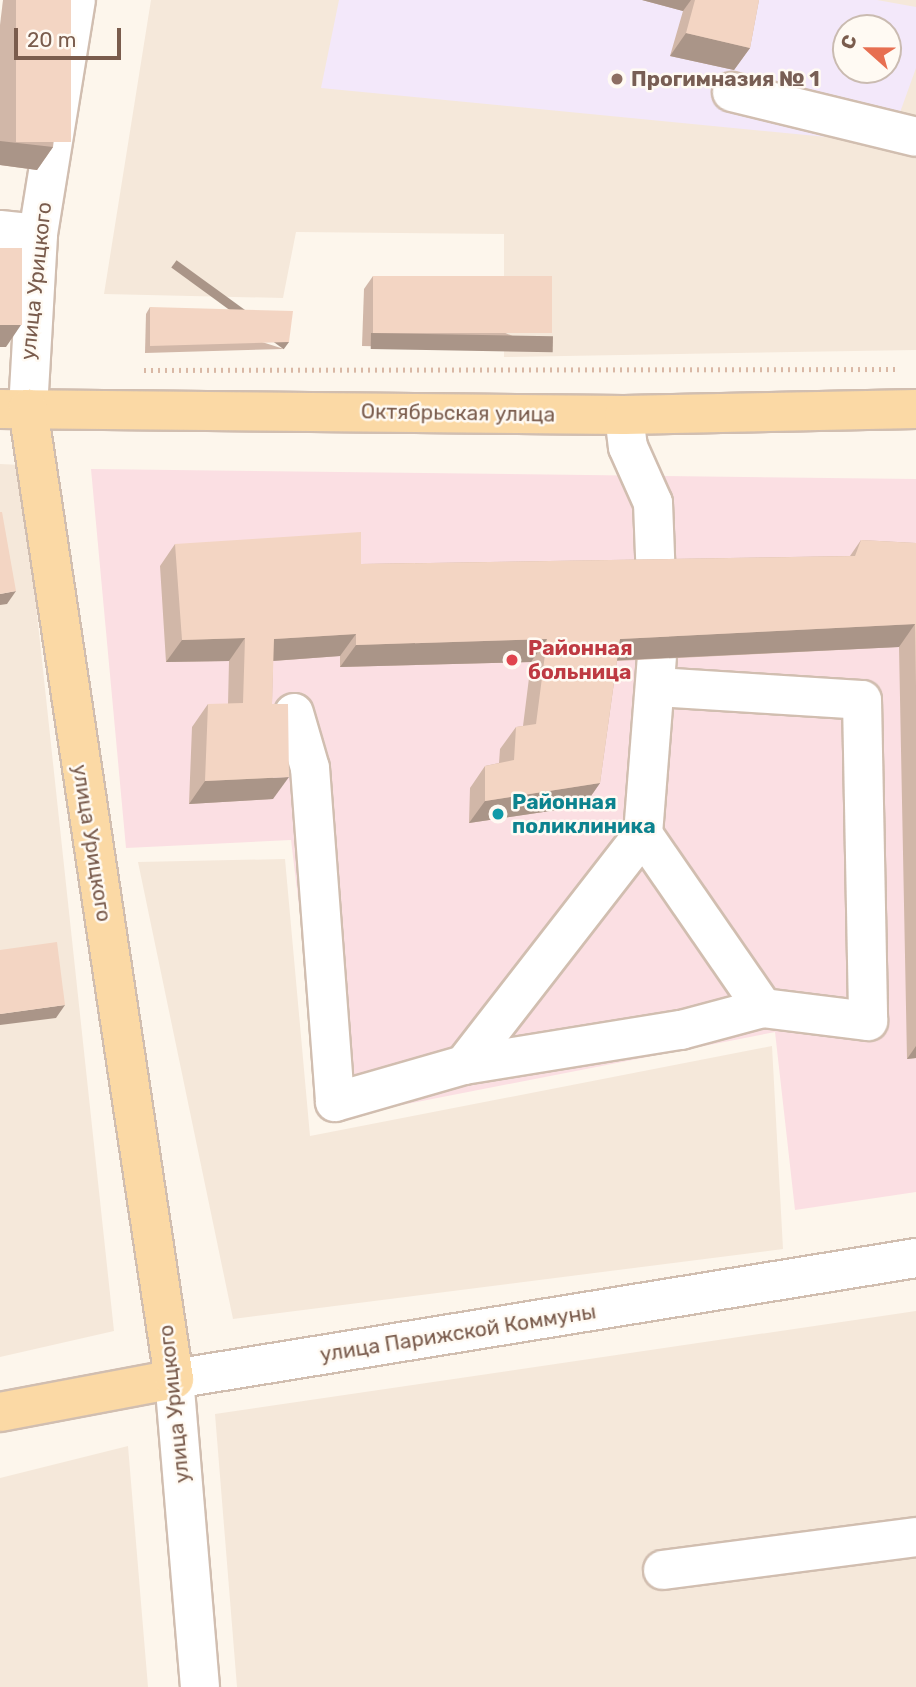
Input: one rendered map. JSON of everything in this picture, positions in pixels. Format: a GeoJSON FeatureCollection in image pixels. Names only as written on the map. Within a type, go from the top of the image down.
{"type":"FeatureCollection","features":[{"type":"Feature","properties":{"kind":"main road","name":"Октябрьская улица"},"geometry":{"type":"LineString","coordinates":[[14,409],[624,415],[916,409]]}},
{"type":"Feature","properties":{"kind":"main road","name":"улица Урицкого"},"geometry":{"type":"LineString","coordinates":[[14,409],[173,1379]]}},
{"type":"Feature","properties":{"kind":"main road","name":"улица Парижской Коммуны"},"geometry":{"type":"LineString","coordinates":[[0,1412],[173,1379]]}},
{"type":"Feature","properties":{"kind":"street","name":"улица Урицкого"},"geometry":{"type":"LineString","coordinates":[[14,409],[38,234],[76,0]]}},
{"type":"Feature","properties":{"kind":"street"},"geometry":{"type":"LineString","coordinates":[[732,92],[916,137]]}},
{"type":"Feature","properties":{"kind":"street"},"geometry":{"type":"LineString","coordinates":[[0,230],[38,234]]}},
{"type":"Feature","properties":{"kind":"street"},"geometry":{"type":"LineString","coordinates":[[624,415],[628,447],[653,503],[656,582]]}},
{"type":"Feature","properties":{"kind":"street"},"geometry":{"type":"LineString","coordinates":[[294,713],[310,768],[335,1102],[464,1065],[681,1030],[763,1007],[868,1021],[862,700],[657,673],[643,834],[464,1065]]}},
{"type":"Feature","properties":{"kind":"street"},"geometry":{"type":"LineString","coordinates":[[643,834],[763,1007]]}},
{"type":"Feature","properties":{"kind":"street","name":"улица Парижской Коммуны"},"geometry":{"type":"LineString","coordinates":[[173,1379],[916,1258]]}},
{"type":"Feature","properties":{"kind":"street","name":"улица Урицкого"},"geometry":{"type":"LineString","coordinates":[[173,1379],[200,1687]]}},
{"type":"Feature","properties":{"kind":"street"},"geometry":{"type":"LineString","coordinates":[[663,1570],[916,1537]]}},
{"type":"Feature","properties":{"kind":"path"},"geometry":{"type":"LineString","coordinates":[[131,371],[902,369]]}},
{"type":"Feature","properties":{"kind":"shaded area"},"geometry":{"type":"Polygon","coordinates":[[[151,0],[916,0],[916,350],[504,357],[504,234],[296,232],[283,298],[104,294],[151,0]]]}},
{"type":"Feature","properties":{"kind":"shaded area","name":"Прогимназия № 1"},"geometry":{"type":"Polygon","coordinates":[[[339,0],[877,0],[916,7],[916,68],[889,143],[321,88],[339,0]]]}},
{"type":"Feature","properties":{"kind":"shaded area"},"geometry":{"type":"Polygon","coordinates":[[[0,464],[21,465],[114,1331],[0,1357],[0,464]]]}},
{"type":"Feature","properties":{"kind":"shaded area","name":"Районная больница"},"geometry":{"type":"Polygon","coordinates":[[[91,469],[916,479],[916,1192],[795,1210],[775,1032],[325,1120],[291,840],[126,848],[91,469]]]}},
{"type":"Feature","properties":{"kind":"shaded area"},"geometry":{"type":"Polygon","coordinates":[[[285,859],[310,1136],[772,1046],[783,1249],[233,1319],[138,862],[285,859]]]}},
{"type":"Feature","properties":{"kind":"shaded area"},"geometry":{"type":"Polygon","coordinates":[[[916,1311],[916,1687],[237,1687],[215,1414],[916,1311]]]}},
{"type":"Feature","properties":{"kind":"shaded area"},"geometry":{"type":"Polygon","coordinates":[[[128,1446],[148,1687],[0,1687],[0,1478],[128,1446]]]}},
{"type":"Feature","properties":{"kind":"building"},"geometry":{"type":"Polygon","coordinates":[[[16,0],[71,0],[71,142],[16,142],[16,0]]]}},
{"type":"Feature","properties":{"kind":"building"},"geometry":{"type":"Polygon","coordinates":[[[695,0],[759,0],[750,48],[686,33],[695,0]]]}},
{"type":"Feature","properties":{"kind":"building"},"geometry":{"type":"Polygon","coordinates":[[[0,248],[22,248],[22,325],[0,325],[0,248]]]}},
{"type":"Feature","properties":{"kind":"building"},"geometry":{"type":"Polygon","coordinates":[[[373,276],[552,276],[552,333],[373,333],[373,276]]]}},
{"type":"Feature","properties":{"kind":"building"},"geometry":{"type":"Polygon","coordinates":[[[150,307],[293,311],[289,342],[150,346],[150,307]]]}},
{"type":"Feature","properties":{"kind":"building"},"geometry":{"type":"Polygon","coordinates":[[[0,512],[16,591],[0,594],[0,512]]]}},
{"type":"Feature","properties":{"kind":"building","name":"Районная поликлиника"},"geometry":{"type":"Polygon","coordinates":[[[361,532],[361,564],[855,556],[861,540],[916,543],[916,687],[915,624],[620,639],[600,783],[485,801],[485,766],[514,760],[516,727],[536,724],[547,639],[356,645],[356,634],[274,639],[272,704],[288,704],[289,777],[205,781],[208,704],[243,703],[245,638],[182,640],[175,544],[361,532]]]}},
{"type":"Feature","properties":{"kind":"building"},"geometry":{"type":"Polygon","coordinates":[[[57,942],[65,1005],[0,1014],[0,950],[57,942]]]}},
{"type":"Feature","properties":{"kind":"place","name":"Прогимназия № 1"},"geometry":{"type":"Point","coordinates":[617,79]}},
{"type":"Feature","properties":{"kind":"place","name":"Районная больница"},"geometry":{"type":"Point","coordinates":[512,660]}},
{"type":"Feature","properties":{"kind":"place","name":"Районная поликлиника"},"geometry":{"type":"Point","coordinates":[498,814]}}]}
